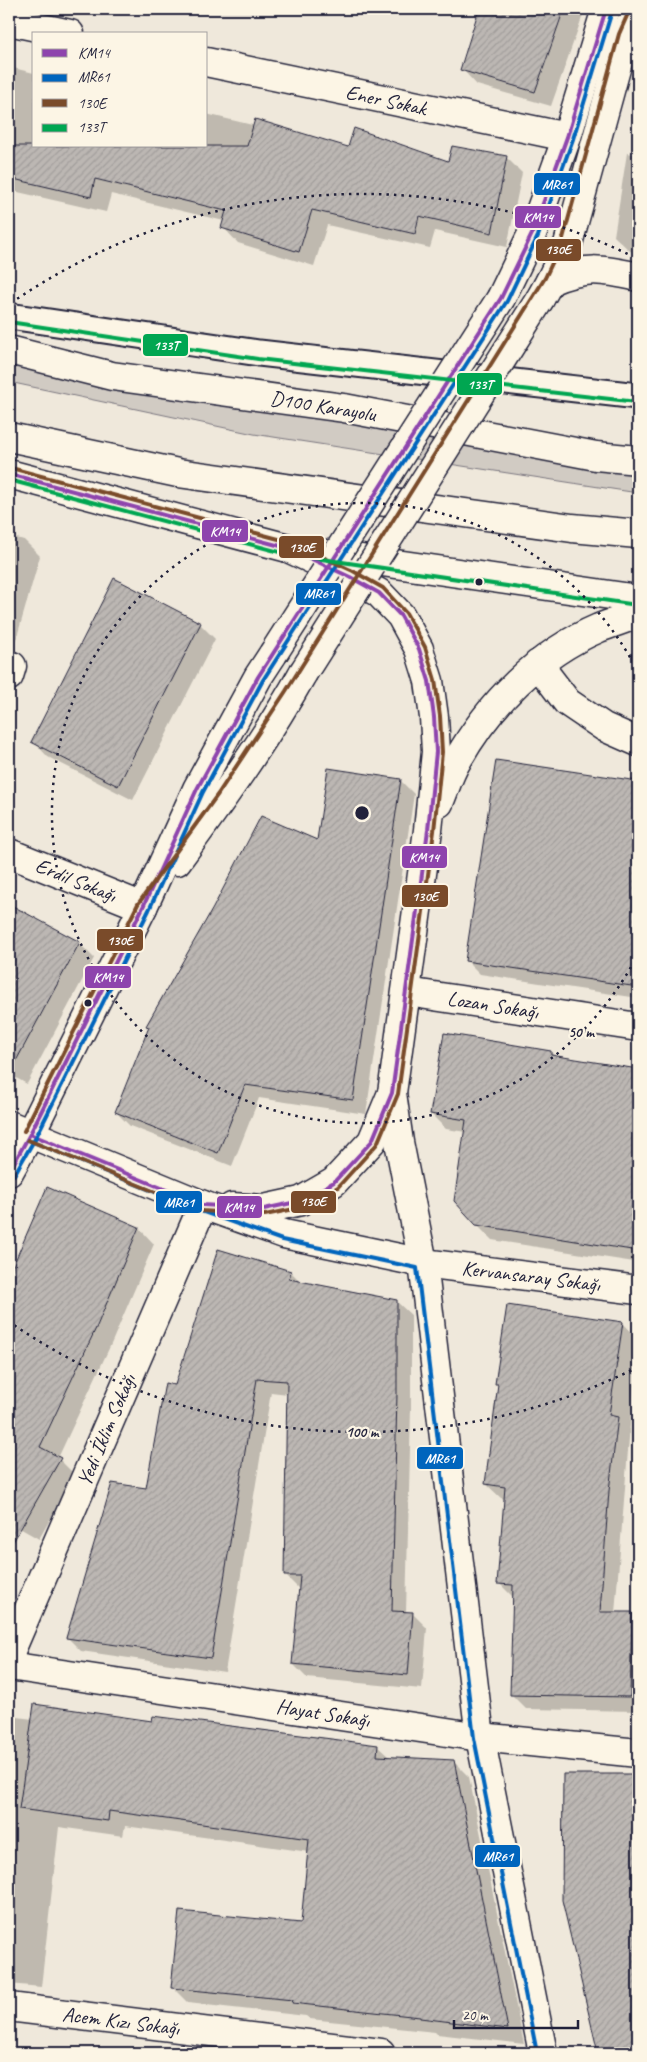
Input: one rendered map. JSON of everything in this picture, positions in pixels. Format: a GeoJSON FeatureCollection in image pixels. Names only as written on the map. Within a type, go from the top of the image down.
{"type":"FeatureCollection","features":[{"type":"Feature","properties":{"kind":"main road"},"geometry":{"type":"LineString","coordinates":[[9,1172],[19,1129],[143,907],[197,789],[258,677],[501,298],[532,234],[566,137],[606,9]]}},
{"type":"Feature","properties":{"kind":"main road"},"geometry":{"type":"LineString","coordinates":[[143,907],[223,798],[291,694],[545,290],[568,244],[626,36],[637,9]]}},
{"type":"Feature","properties":{"kind":"main road"},"geometry":{"type":"LineString","coordinates":[[9,21],[61,32]]}},
{"type":"Feature","properties":{"kind":"main road","name":"Ener Sokak"},"geometry":{"type":"LineString","coordinates":[[208,62],[566,137]]}},
{"type":"Feature","properties":{"kind":"main road"},"geometry":{"type":"LineString","coordinates":[[545,290],[571,272],[594,270],[638,277]]}},
{"type":"Feature","properties":{"kind":"main road","name":"D100 Karayolu"},"geometry":{"type":"LineString","coordinates":[[9,350],[112,376],[344,408],[596,456],[638,460]]}},
{"type":"Feature","properties":{"kind":"main road"},"geometry":{"type":"LineString","coordinates":[[9,437],[178,473],[572,528],[638,534]]}},
{"type":"Feature","properties":{"kind":"main road"},"geometry":{"type":"LineString","coordinates":[[9,474],[288,548],[638,599]]}},
{"type":"Feature","properties":{"kind":"main road"},"geometry":{"type":"LineString","coordinates":[[203,1205],[264,1209],[301,1201],[334,1182],[372,1141],[392,1093],[408,992],[436,752],[430,681],[419,649],[401,616],[379,593],[288,548]]}},
{"type":"Feature","properties":{"kind":"main road"},"geometry":{"type":"LineString","coordinates":[[428,830],[456,763],[478,726],[504,695],[538,664],[598,628],[638,614]]}},
{"type":"Feature","properties":{"kind":"main road"},"geometry":{"type":"LineString","coordinates":[[538,664],[567,702],[604,727],[638,742]]}},
{"type":"Feature","properties":{"kind":"main road"},"geometry":{"type":"LineString","coordinates":[[9,665],[12,666],[9,676]]}},
{"type":"Feature","properties":{"kind":"main road","name":"Erdil Sokağı"},"geometry":{"type":"LineString","coordinates":[[9,853],[143,907]]}},
{"type":"Feature","properties":{"kind":"main road","name":"Lozan Sokağı"},"geometry":{"type":"LineString","coordinates":[[408,992],[638,1027]]}},
{"type":"Feature","properties":{"kind":"main road"},"geometry":{"type":"LineString","coordinates":[[392,1093],[399,1142],[423,1263],[480,1737],[544,2053]]}},
{"type":"Feature","properties":{"kind":"main road","name":"Kervansaray Sokağı"},"geometry":{"type":"LineString","coordinates":[[19,1129],[203,1205],[284,1234],[423,1263],[638,1290]]}},
{"type":"Feature","properties":{"kind":"main road","name":"Yedi İklim Sokağı"},"geometry":{"type":"LineString","coordinates":[[9,1655],[203,1205]]}},
{"type":"Feature","properties":{"kind":"main road","name":"Hayat Sokağı"},"geometry":{"type":"LineString","coordinates":[[9,1666],[480,1737],[638,1753]]}},
{"type":"Feature","properties":{"kind":"main road","name":"Acem Kızı Sokağı"},"geometry":{"type":"LineString","coordinates":[[9,2006],[381,2053]]}},
{"type":"Feature","properties":{"kind":"lane"},"geometry":{"type":"LineString","coordinates":[[9,316],[259,353],[638,396]]}},
{"type":"Feature","properties":{"kind":"shaded area"},"geometry":{"type":"Polygon","coordinates":[[[9,354],[638,466],[638,493],[254,434],[9,382],[9,354]]]}},
{"type":"Feature","properties":{"kind":"building"},"geometry":{"type":"Polygon","coordinates":[[[479,9],[564,9],[535,92],[460,70],[479,9]]]}},
{"type":"Feature","properties":{"kind":"building"},"geometry":{"type":"Polygon","coordinates":[[[255,119],[348,147],[354,128],[448,161],[452,146],[507,156],[492,233],[419,216],[415,234],[312,210],[299,252],[221,228],[226,211],[95,179],[91,197],[9,178],[9,146],[32,146],[32,148],[208,148],[208,146],[247,146],[255,119]]]}},
{"type":"Feature","properties":{"kind":"building"},"geometry":{"type":"Polygon","coordinates":[[[114,578],[201,623],[118,786],[31,742],[114,578]]]}},
{"type":"Feature","properties":{"kind":"building"},"geometry":{"type":"Polygon","coordinates":[[[496,760],[638,781],[638,987],[465,961],[496,760]]]}},
{"type":"Feature","properties":{"kind":"building"},"geometry":{"type":"Polygon","coordinates":[[[328,768],[401,779],[353,1100],[245,1085],[218,1153],[115,1112],[149,1027],[146,1026],[213,908],[261,816],[317,840],[328,768]]]}},
{"type":"Feature","properties":{"kind":"building"},"geometry":{"type":"Polygon","coordinates":[[[9,904],[80,942],[9,1074],[9,904]]]}},
{"type":"Feature","properties":{"kind":"building"},"geometry":{"type":"Polygon","coordinates":[[[444,1033],[551,1051],[551,1055],[638,1069],[638,1251],[476,1225],[454,1201],[466,1120],[430,1114],[444,1033]]]}},
{"type":"Feature","properties":{"kind":"building"},"geometry":{"type":"Polygon","coordinates":[[[47,1187],[139,1227],[97,1326],[40,1447],[61,1458],[9,1549],[9,1275],[47,1187]]]}},
{"type":"Feature","properties":{"kind":"building"},"geometry":{"type":"Polygon","coordinates":[[[218,1249],[291,1271],[289,1279],[397,1300],[392,1611],[413,1612],[408,1675],[292,1664],[300,1576],[284,1576],[287,1381],[257,1379],[211,1658],[66,1638],[112,1483],[146,1488],[165,1383],[175,1385],[218,1249]]]}},
{"type":"Feature","properties":{"kind":"building"},"geometry":{"type":"Polygon","coordinates":[[[507,1305],[623,1322],[609,1415],[618,1417],[609,1491],[600,1612],[632,1612],[630,1697],[510,1695],[513,1585],[497,1584],[505,1487],[485,1484],[498,1384],[495,1384],[507,1305]]]}},
{"type":"Feature","properties":{"kind":"building"},"geometry":{"type":"Polygon","coordinates":[[[34,1704],[152,1721],[153,1716],[378,1745],[377,1756],[454,1760],[508,2029],[292,2003],[293,2000],[171,1988],[179,1911],[301,1923],[309,1839],[109,1811],[108,1821],[19,1809],[34,1704]]]}},
{"type":"Feature","properties":{"kind":"building"},"geometry":{"type":"Polygon","coordinates":[[[563,1774],[638,1774],[638,2053],[598,2053],[562,1900],[563,1774]]]}},
{"type":"Feature","properties":{"kind":"transit line","name":"KM14"},"geometry":{"type":"LineString","coordinates":[[9,1172],[30,1134],[143,907],[197,789],[258,677],[501,298],[532,234],[567,137],[606,9]]}},
{"type":"Feature","properties":{"kind":"transit line","name":"130E"},"geometry":{"type":"LineString","coordinates":[[24,1131],[138,904],[218,794],[286,691],[545,278],[562,242],[619,34],[630,9]]}},
{"type":"Feature","properties":{"kind":"transit line","name":"MR61"},"geometry":{"type":"LineString","coordinates":[[14,1175],[36,1137],[149,910],[203,792],[263,680],[507,301],[538,236],[573,139],[612,11]]}},
{"type":"Feature","properties":{"kind":"transit line","name":"133T"},"geometry":{"type":"LineString","coordinates":[[9,322],[258,359],[637,402]]}},
{"type":"Feature","properties":{"kind":"transit line","name":"130E"},"geometry":{"type":"LineString","coordinates":[[11,468],[290,542],[353,571],[383,588],[406,613],[425,647],[435,680],[442,752],[434,831],[398,1094],[377,1144],[338,1187],[304,1207],[265,1215],[202,1211],[28,1140]]}},
{"type":"Feature","properties":{"kind":"transit line","name":"KM14"},"geometry":{"type":"LineString","coordinates":[[9,474],[288,548],[379,593],[401,616],[419,649],[429,681],[436,752],[428,830],[392,1093],[372,1141],[334,1182],[301,1201],[264,1209],[203,1205],[30,1134]]}},
{"type":"Feature","properties":{"kind":"transit line","name":"133T"},"geometry":{"type":"LineString","coordinates":[[9,480],[287,554],[637,605]]}},
{"type":"Feature","properties":{"kind":"transit line","name":"MR61"},"geometry":{"type":"LineString","coordinates":[[28,1140],[201,1211],[282,1240],[417,1268],[474,1738],[537,2053]]}}]}
